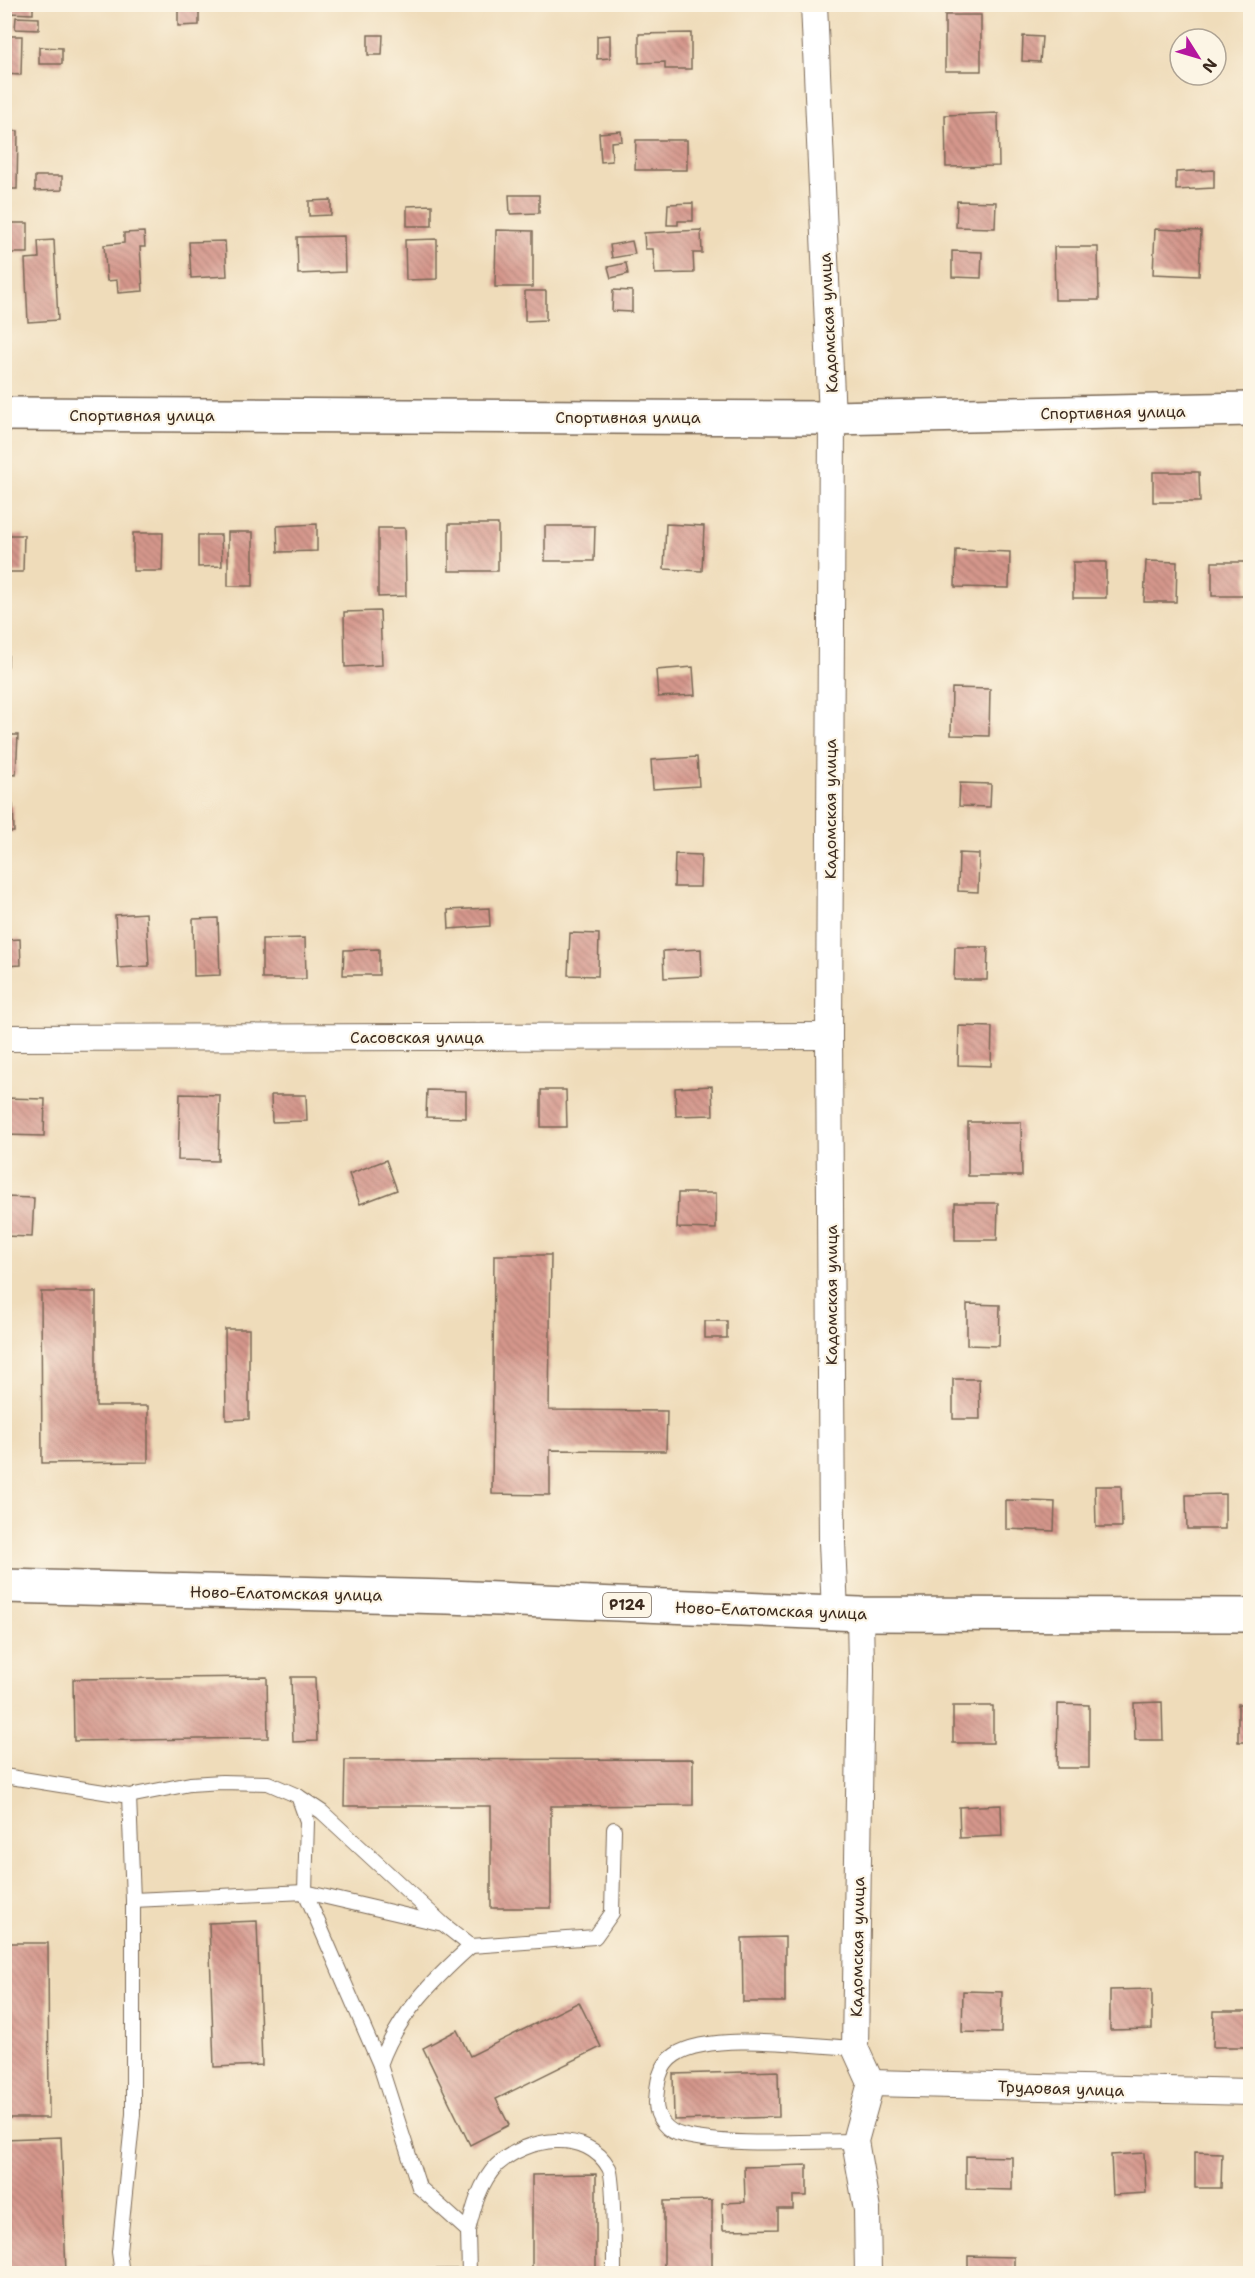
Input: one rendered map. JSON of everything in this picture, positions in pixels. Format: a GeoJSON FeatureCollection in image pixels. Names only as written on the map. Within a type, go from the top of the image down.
{"type":"FeatureCollection","features":[{"type":"Feature","properties":{"kind":"street","name":"Кадомская улица"},"geometry":{"type":"LineString","coordinates":[[814,4],[832,418],[829,1036],[832,1530],[861,1670],[855,2048],[871,2083]]}},
{"type":"Feature","properties":{"kind":"street","name":"Спортивная улица"},"geometry":{"type":"LineString","coordinates":[[4,414],[832,418],[1251,409]]}},
{"type":"Feature","properties":{"kind":"street","name":"Сасовская улица"},"geometry":{"type":"LineString","coordinates":[[4,1038],[829,1036]]}},
{"type":"Feature","properties":{"kind":"street","name":"Ново-Елатомская улица"},"geometry":{"type":"LineString","coordinates":[[4,1586],[448,1597],[848,1614],[1251,1615]]}},
{"type":"Feature","properties":{"kind":"street","name":"Трудовая улица"},"geometry":{"type":"LineString","coordinates":[[871,2083],[1251,2092]]}},
{"type":"Feature","properties":{"kind":"street"},"geometry":{"type":"LineString","coordinates":[[868,2274],[867,2210],[855,2141],[871,2083]]}},
{"type":"Feature","properties":{"kind":"lane"},"geometry":{"type":"LineString","coordinates":[[4,1776],[129,1796],[190,1784],[268,1783],[298,1796],[322,1812],[443,1924],[471,1946]]}},
{"type":"Feature","properties":{"kind":"lane"},"geometry":{"type":"LineString","coordinates":[[122,2274],[119,2252],[133,2114],[133,1900],[129,1796]]}},
{"type":"Feature","properties":{"kind":"lane"},"geometry":{"type":"LineString","coordinates":[[298,1796],[307,1821],[305,1892],[380,2065],[419,2187],[468,2231]]}},
{"type":"Feature","properties":{"kind":"lane"},"geometry":{"type":"LineString","coordinates":[[380,2065],[399,2023],[443,1971],[471,1946],[595,1937],[612,1912],[614,1829]]}},
{"type":"Feature","properties":{"kind":"lane"},"geometry":{"type":"LineString","coordinates":[[133,1900],[305,1892],[443,1924]]}},
{"type":"Feature","properties":{"kind":"lane"},"geometry":{"type":"LineString","coordinates":[[855,2048],[739,2042],[702,2044],[674,2055],[657,2077],[656,2113],[664,2124],[680,2135],[738,2141],[855,2141]]}},
{"type":"Feature","properties":{"kind":"lane"},"geometry":{"type":"LineString","coordinates":[[469,2274],[468,2231],[474,2203],[497,2165],[528,2146],[564,2140],[591,2147],[611,2170],[614,2274]]}},
{"type":"Feature","properties":{"kind":"building"},"geometry":{"type":"Polygon","coordinates":[[[7,4],[33,4],[33,14],[7,13],[7,4]]]}},
{"type":"Feature","properties":{"kind":"building"},"geometry":{"type":"Polygon","coordinates":[[[178,4],[199,4],[199,25],[178,26],[178,4]]]}},
{"type":"Feature","properties":{"kind":"building"},"geometry":{"type":"Polygon","coordinates":[[[945,15],[981,15],[981,71],[945,71],[945,15]]]}},
{"type":"Feature","properties":{"kind":"building"},"geometry":{"type":"Polygon","coordinates":[[[16,17],[39,18],[39,30],[15,29],[16,17]]]}},
{"type":"Feature","properties":{"kind":"building"},"geometry":{"type":"Polygon","coordinates":[[[691,33],[691,69],[665,69],[665,62],[639,63],[639,34],[691,33]]]}},
{"type":"Feature","properties":{"kind":"building"},"geometry":{"type":"Polygon","coordinates":[[[368,35],[383,35],[382,55],[368,55],[368,35]]]}},
{"type":"Feature","properties":{"kind":"building"},"geometry":{"type":"Polygon","coordinates":[[[610,35],[610,58],[597,59],[597,36],[610,35]]]}},
{"type":"Feature","properties":{"kind":"building"},"geometry":{"type":"Polygon","coordinates":[[[4,36],[22,36],[21,75],[4,74],[4,36]]]}},
{"type":"Feature","properties":{"kind":"building"},"geometry":{"type":"Polygon","coordinates":[[[1023,36],[1042,37],[1040,62],[1022,61],[1023,36]]]}},
{"type":"Feature","properties":{"kind":"building"},"geometry":{"type":"Polygon","coordinates":[[[39,47],[62,48],[62,64],[39,64],[39,47]]]}},
{"type":"Feature","properties":{"kind":"building"},"geometry":{"type":"Polygon","coordinates":[[[998,113],[999,166],[946,167],[945,115],[998,113]]]}},
{"type":"Feature","properties":{"kind":"building"},"geometry":{"type":"Polygon","coordinates":[[[4,131],[18,131],[17,189],[4,189],[4,131]]]}},
{"type":"Feature","properties":{"kind":"building"},"geometry":{"type":"Polygon","coordinates":[[[621,131],[622,141],[611,142],[612,161],[601,162],[599,133],[621,131]]]}},
{"type":"Feature","properties":{"kind":"building"},"geometry":{"type":"Polygon","coordinates":[[[636,140],[687,140],[687,170],[635,170],[636,140]]]}},
{"type":"Feature","properties":{"kind":"building"},"geometry":{"type":"Polygon","coordinates":[[[1214,170],[1214,188],[1176,190],[1176,172],[1214,170]]]}},
{"type":"Feature","properties":{"kind":"building"},"geometry":{"type":"Polygon","coordinates":[[[35,176],[62,176],[62,190],[35,191],[35,176]]]}},
{"type":"Feature","properties":{"kind":"building"},"geometry":{"type":"Polygon","coordinates":[[[509,195],[539,195],[539,213],[510,214],[509,195]]]}},
{"type":"Feature","properties":{"kind":"building"},"geometry":{"type":"Polygon","coordinates":[[[331,200],[331,215],[309,216],[309,201],[331,200]]]}},
{"type":"Feature","properties":{"kind":"building"},"geometry":{"type":"Polygon","coordinates":[[[957,201],[996,202],[995,228],[956,227],[957,201]]]}},
{"type":"Feature","properties":{"kind":"building"},"geometry":{"type":"Polygon","coordinates":[[[693,203],[693,221],[678,221],[678,225],[667,225],[668,204],[693,203]]]}},
{"type":"Feature","properties":{"kind":"building"},"geometry":{"type":"Polygon","coordinates":[[[432,205],[432,226],[407,226],[407,206],[432,205]]]}},
{"type":"Feature","properties":{"kind":"building"},"geometry":{"type":"Polygon","coordinates":[[[4,223],[28,223],[28,253],[4,253],[4,223]]]}},
{"type":"Feature","properties":{"kind":"building"},"geometry":{"type":"Polygon","coordinates":[[[1155,229],[1201,231],[1199,276],[1153,274],[1155,229]]]}},
{"type":"Feature","properties":{"kind":"building"},"geometry":{"type":"Polygon","coordinates":[[[496,230],[533,231],[533,287],[495,287],[496,230]]]}},
{"type":"Feature","properties":{"kind":"building"},"geometry":{"type":"Polygon","coordinates":[[[701,230],[702,253],[693,253],[694,273],[655,274],[653,249],[645,249],[644,233],[701,230]]]}},
{"type":"Feature","properties":{"kind":"building"},"geometry":{"type":"Polygon","coordinates":[[[144,232],[145,247],[140,247],[143,291],[118,293],[117,280],[107,281],[104,245],[124,243],[124,233],[144,232]]]}},
{"type":"Feature","properties":{"kind":"building"},"geometry":{"type":"Polygon","coordinates":[[[344,236],[345,272],[298,274],[297,237],[344,236]]]}},
{"type":"Feature","properties":{"kind":"building"},"geometry":{"type":"Polygon","coordinates":[[[437,239],[437,279],[406,280],[405,240],[437,239]]]}},
{"type":"Feature","properties":{"kind":"building"},"geometry":{"type":"Polygon","coordinates":[[[54,240],[58,320],[28,322],[25,259],[39,258],[38,241],[54,240]]]}},
{"type":"Feature","properties":{"kind":"building"},"geometry":{"type":"Polygon","coordinates":[[[225,241],[227,276],[191,278],[189,242],[225,241]]]}},
{"type":"Feature","properties":{"kind":"building"},"geometry":{"type":"Polygon","coordinates":[[[632,241],[635,254],[612,258],[610,245],[632,241]]]}},
{"type":"Feature","properties":{"kind":"building"},"geometry":{"type":"Polygon","coordinates":[[[1054,247],[1098,247],[1099,300],[1055,300],[1054,247]]]}},
{"type":"Feature","properties":{"kind":"building"},"geometry":{"type":"Polygon","coordinates":[[[952,251],[982,252],[981,278],[952,277],[952,251]]]}},
{"type":"Feature","properties":{"kind":"building"},"geometry":{"type":"Polygon","coordinates":[[[626,263],[628,274],[611,278],[608,267],[626,263]]]}},
{"type":"Feature","properties":{"kind":"building"},"geometry":{"type":"Polygon","coordinates":[[[613,290],[632,291],[632,312],[612,311],[613,290]]]}},
{"type":"Feature","properties":{"kind":"building"},"geometry":{"type":"Polygon","coordinates":[[[525,291],[546,291],[546,320],[525,321],[525,291]]]}},
{"type":"Feature","properties":{"kind":"building"},"geometry":{"type":"Polygon","coordinates":[[[1153,472],[1199,472],[1200,502],[1153,502],[1153,472]]]}},
{"type":"Feature","properties":{"kind":"building"},"geometry":{"type":"Polygon","coordinates":[[[317,524],[317,551],[278,552],[277,526],[317,524]]]}},
{"type":"Feature","properties":{"kind":"building"},"geometry":{"type":"Polygon","coordinates":[[[449,524],[498,524],[498,571],[449,571],[449,524]]]}},
{"type":"Feature","properties":{"kind":"building"},"geometry":{"type":"Polygon","coordinates":[[[666,524],[704,526],[702,571],[664,569],[666,524]]]}},
{"type":"Feature","properties":{"kind":"building"},"geometry":{"type":"Polygon","coordinates":[[[545,526],[595,526],[594,561],[545,561],[545,526]]]}},
{"type":"Feature","properties":{"kind":"building"},"geometry":{"type":"Polygon","coordinates":[[[378,528],[405,528],[406,596],[378,597],[378,528]]]}},
{"type":"Feature","properties":{"kind":"building"},"geometry":{"type":"Polygon","coordinates":[[[228,532],[253,532],[253,586],[228,586],[228,532]]]}},
{"type":"Feature","properties":{"kind":"building"},"geometry":{"type":"Polygon","coordinates":[[[133,533],[163,533],[162,571],[133,571],[133,533]]]}},
{"type":"Feature","properties":{"kind":"building"},"geometry":{"type":"Polygon","coordinates":[[[4,535],[24,535],[23,572],[4,572],[4,535]]]}},
{"type":"Feature","properties":{"kind":"building"},"geometry":{"type":"Polygon","coordinates":[[[198,535],[221,535],[222,566],[198,567],[198,535]]]}},
{"type":"Feature","properties":{"kind":"building"},"geometry":{"type":"Polygon","coordinates":[[[956,550],[1010,552],[1009,588],[955,587],[956,550]]]}},
{"type":"Feature","properties":{"kind":"building"},"geometry":{"type":"Polygon","coordinates":[[[1146,561],[1177,562],[1176,602],[1144,602],[1146,561]]]}},
{"type":"Feature","properties":{"kind":"building"},"geometry":{"type":"Polygon","coordinates":[[[1073,562],[1106,562],[1106,598],[1073,598],[1073,562]]]}},
{"type":"Feature","properties":{"kind":"building"},"geometry":{"type":"Polygon","coordinates":[[[1212,562],[1247,562],[1247,596],[1212,596],[1212,562]]]}},
{"type":"Feature","properties":{"kind":"building"},"geometry":{"type":"Polygon","coordinates":[[[380,611],[382,665],[345,667],[344,612],[380,611]]]}},
{"type":"Feature","properties":{"kind":"building"},"geometry":{"type":"Polygon","coordinates":[[[4,625],[9,625],[8,666],[4,666],[4,625]]]}},
{"type":"Feature","properties":{"kind":"building"},"geometry":{"type":"Polygon","coordinates":[[[693,667],[695,695],[658,697],[656,670],[693,667]]]}},
{"type":"Feature","properties":{"kind":"building"},"geometry":{"type":"Polygon","coordinates":[[[952,688],[990,689],[989,736],[951,735],[952,688]]]}},
{"type":"Feature","properties":{"kind":"building"},"geometry":{"type":"Polygon","coordinates":[[[4,735],[18,735],[16,775],[4,774],[4,735]]]}},
{"type":"Feature","properties":{"kind":"building"},"geometry":{"type":"Polygon","coordinates":[[[697,757],[699,786],[653,789],[651,760],[697,757]]]}},
{"type":"Feature","properties":{"kind":"building"},"geometry":{"type":"Polygon","coordinates":[[[960,783],[991,784],[990,807],[959,806],[960,783]]]}},
{"type":"Feature","properties":{"kind":"building"},"geometry":{"type":"Polygon","coordinates":[[[13,805],[14,832],[4,832],[4,806],[13,805]]]}},
{"type":"Feature","properties":{"kind":"building"},"geometry":{"type":"Polygon","coordinates":[[[959,853],[979,854],[978,892],[958,891],[959,853]]]}},
{"type":"Feature","properties":{"kind":"building"},"geometry":{"type":"Polygon","coordinates":[[[675,854],[701,855],[700,887],[674,887],[675,854]]]}},
{"type":"Feature","properties":{"kind":"building"},"geometry":{"type":"Polygon","coordinates":[[[489,908],[490,926],[449,929],[448,910],[489,908]]]}},
{"type":"Feature","properties":{"kind":"building"},"geometry":{"type":"Polygon","coordinates":[[[146,913],[149,966],[118,968],[115,915],[146,913]]]}},
{"type":"Feature","properties":{"kind":"building"},"geometry":{"type":"Polygon","coordinates":[[[218,918],[220,975],[194,976],[193,919],[218,918]]]}},
{"type":"Feature","properties":{"kind":"building"},"geometry":{"type":"Polygon","coordinates":[[[570,933],[599,934],[598,976],[568,975],[570,933]]]}},
{"type":"Feature","properties":{"kind":"building"},"geometry":{"type":"Polygon","coordinates":[[[305,938],[306,979],[262,979],[262,939],[305,938]]]}},
{"type":"Feature","properties":{"kind":"building"},"geometry":{"type":"Polygon","coordinates":[[[20,939],[21,965],[4,966],[4,940],[20,939]]]}},
{"type":"Feature","properties":{"kind":"building"},"geometry":{"type":"Polygon","coordinates":[[[955,947],[988,947],[987,980],[954,980],[955,947]]]}},
{"type":"Feature","properties":{"kind":"building"},"geometry":{"type":"Polygon","coordinates":[[[379,949],[379,975],[343,975],[344,950],[379,949]]]}},
{"type":"Feature","properties":{"kind":"building"},"geometry":{"type":"Polygon","coordinates":[[[701,949],[702,976],[664,978],[663,951],[701,949]]]}},
{"type":"Feature","properties":{"kind":"building"},"geometry":{"type":"Polygon","coordinates":[[[959,1026],[992,1027],[991,1066],[958,1065],[959,1026]]]}},
{"type":"Feature","properties":{"kind":"building"},"geometry":{"type":"Polygon","coordinates":[[[712,1086],[713,1115],[676,1116],[675,1088],[712,1086]]]}},
{"type":"Feature","properties":{"kind":"building"},"geometry":{"type":"Polygon","coordinates":[[[427,1090],[466,1091],[466,1118],[426,1117],[427,1090]]]}},
{"type":"Feature","properties":{"kind":"building"},"geometry":{"type":"Polygon","coordinates":[[[541,1090],[566,1090],[567,1127],[541,1127],[541,1090]]]}},
{"type":"Feature","properties":{"kind":"building"},"geometry":{"type":"Polygon","coordinates":[[[180,1094],[220,1095],[218,1161],[178,1160],[180,1094]]]}},
{"type":"Feature","properties":{"kind":"building"},"geometry":{"type":"Polygon","coordinates":[[[271,1095],[306,1095],[307,1121],[272,1122],[271,1095]]]}},
{"type":"Feature","properties":{"kind":"building"},"geometry":{"type":"Polygon","coordinates":[[[4,1098],[45,1099],[44,1136],[4,1135],[4,1098]]]}},
{"type":"Feature","properties":{"kind":"building"},"geometry":{"type":"Polygon","coordinates":[[[968,1122],[1021,1122],[1022,1176],[968,1176],[968,1122]]]}},
{"type":"Feature","properties":{"kind":"building"},"geometry":{"type":"Polygon","coordinates":[[[386,1160],[397,1190],[360,1204],[349,1174],[386,1160]]]}},
{"type":"Feature","properties":{"kind":"building"},"geometry":{"type":"Polygon","coordinates":[[[678,1193],[716,1193],[716,1229],[677,1228],[678,1193]]]}},
{"type":"Feature","properties":{"kind":"building"},"geometry":{"type":"Polygon","coordinates":[[[4,1197],[34,1198],[32,1237],[4,1236],[4,1197]]]}},
{"type":"Feature","properties":{"kind":"building"},"geometry":{"type":"Polygon","coordinates":[[[955,1203],[998,1203],[997,1240],[955,1240],[955,1203]]]}},
{"type":"Feature","properties":{"kind":"building"},"geometry":{"type":"Polygon","coordinates":[[[494,1255],[551,1255],[549,1410],[667,1411],[666,1451],[550,1450],[550,1495],[492,1494],[494,1255]]]}},
{"type":"Feature","properties":{"kind":"building"},"geometry":{"type":"Polygon","coordinates":[[[41,1292],[96,1292],[96,1406],[148,1406],[148,1462],[42,1463],[41,1292]]]}},
{"type":"Feature","properties":{"kind":"building"},"geometry":{"type":"Polygon","coordinates":[[[967,1304],[1000,1305],[999,1346],[967,1345],[967,1304]]]}},
{"type":"Feature","properties":{"kind":"building"},"geometry":{"type":"Polygon","coordinates":[[[705,1321],[727,1321],[727,1338],[705,1338],[705,1321]]]}},
{"type":"Feature","properties":{"kind":"building"},"geometry":{"type":"Polygon","coordinates":[[[225,1329],[249,1329],[249,1419],[226,1420],[225,1329]]]}},
{"type":"Feature","properties":{"kind":"building"},"geometry":{"type":"Polygon","coordinates":[[[953,1379],[979,1379],[980,1419],[953,1419],[953,1379]]]}},
{"type":"Feature","properties":{"kind":"building"},"geometry":{"type":"Polygon","coordinates":[[[1095,1486],[1121,1486],[1122,1527],[1096,1527],[1095,1486]]]}},
{"type":"Feature","properties":{"kind":"building"},"geometry":{"type":"Polygon","coordinates":[[[1225,1494],[1225,1529],[1187,1529],[1186,1495],[1225,1494]]]}},
{"type":"Feature","properties":{"kind":"building"},"geometry":{"type":"Polygon","coordinates":[[[1006,1500],[1055,1502],[1054,1531],[1006,1529],[1006,1500]]]}},
{"type":"Feature","properties":{"kind":"building"},"geometry":{"type":"Polygon","coordinates":[[[267,1677],[268,1738],[74,1741],[73,1679],[267,1677]]]}},
{"type":"Feature","properties":{"kind":"building"},"geometry":{"type":"Polygon","coordinates":[[[291,1677],[315,1677],[317,1741],[293,1742],[291,1677]]]}},
{"type":"Feature","properties":{"kind":"building"},"geometry":{"type":"Polygon","coordinates":[[[1162,1702],[1163,1740],[1135,1740],[1134,1703],[1162,1702]]]}},
{"type":"Feature","properties":{"kind":"building"},"geometry":{"type":"Polygon","coordinates":[[[1058,1704],[1089,1705],[1089,1768],[1057,1768],[1058,1704]]]}},
{"type":"Feature","properties":{"kind":"building"},"geometry":{"type":"Polygon","coordinates":[[[1238,1704],[1250,1704],[1250,1742],[1238,1742],[1238,1704]]]}},
{"type":"Feature","properties":{"kind":"building"},"geometry":{"type":"Polygon","coordinates":[[[953,1706],[993,1706],[993,1743],[953,1743],[953,1706]]]}},
{"type":"Feature","properties":{"kind":"building"},"geometry":{"type":"Polygon","coordinates":[[[693,1759],[693,1805],[551,1806],[551,1908],[491,1908],[491,1806],[344,1806],[345,1760],[693,1759]]]}},
{"type":"Feature","properties":{"kind":"building"},"geometry":{"type":"Polygon","coordinates":[[[1001,1805],[1002,1836],[960,1838],[959,1807],[1001,1805]]]}},
{"type":"Feature","properties":{"kind":"building"},"geometry":{"type":"Polygon","coordinates":[[[257,1921],[262,2065],[214,2067],[209,1923],[257,1921]]]}},
{"type":"Feature","properties":{"kind":"building"},"geometry":{"type":"Polygon","coordinates":[[[785,1937],[785,2002],[743,2002],[742,1938],[785,1937]]]}},
{"type":"Feature","properties":{"kind":"building"},"geometry":{"type":"Polygon","coordinates":[[[5,1943],[48,1943],[49,2118],[7,2118],[5,1943]]]}},
{"type":"Feature","properties":{"kind":"building"},"geometry":{"type":"Polygon","coordinates":[[[1152,1989],[1152,2029],[1110,2030],[1110,1990],[1152,1989]]]}},
{"type":"Feature","properties":{"kind":"building"},"geometry":{"type":"Polygon","coordinates":[[[963,1991],[1002,1992],[1001,2033],[962,2032],[963,1991]]]}},
{"type":"Feature","properties":{"kind":"building"},"geometry":{"type":"Polygon","coordinates":[[[579,2002],[601,2047],[496,2099],[509,2125],[470,2145],[423,2048],[457,2030],[470,2056],[579,2002]]]}},
{"type":"Feature","properties":{"kind":"building"},"geometry":{"type":"Polygon","coordinates":[[[1214,2011],[1250,2011],[1250,2047],[1213,2047],[1214,2011]]]}},
{"type":"Feature","properties":{"kind":"building"},"geometry":{"type":"Polygon","coordinates":[[[778,2071],[779,2117],[674,2120],[673,2074],[778,2071]]]}},
{"type":"Feature","properties":{"kind":"building"},"geometry":{"type":"Polygon","coordinates":[[[61,2137],[66,2274],[4,2274],[4,2139],[61,2137]]]}},
{"type":"Feature","properties":{"kind":"building"},"geometry":{"type":"Polygon","coordinates":[[[1195,2152],[1222,2153],[1221,2188],[1195,2188],[1195,2152]]]}},
{"type":"Feature","properties":{"kind":"building"},"geometry":{"type":"Polygon","coordinates":[[[1144,2153],[1146,2193],[1113,2195],[1111,2155],[1144,2153]]]}},
{"type":"Feature","properties":{"kind":"building"},"geometry":{"type":"Polygon","coordinates":[[[966,2156],[1012,2157],[1012,2190],[966,2189],[966,2156]]]}},
{"type":"Feature","properties":{"kind":"building"},"geometry":{"type":"Polygon","coordinates":[[[807,2165],[807,2196],[793,2196],[793,2209],[778,2209],[778,2229],[723,2230],[722,2203],[745,2202],[744,2167],[807,2165]]]}},
{"type":"Feature","properties":{"kind":"building"},"geometry":{"type":"Polygon","coordinates":[[[596,2174],[596,2274],[532,2274],[532,2175],[596,2174]]]}},
{"type":"Feature","properties":{"kind":"building"},"geometry":{"type":"Polygon","coordinates":[[[712,2200],[712,2274],[664,2274],[664,2201],[712,2200]]]}},
{"type":"Feature","properties":{"kind":"building"},"geometry":{"type":"Polygon","coordinates":[[[968,2256],[1014,2257],[1014,2274],[968,2274],[968,2256]]]}},
{"type":"Feature","properties":{"kind":"building"},"geometry":{"type":"Polygon","coordinates":[[[460,2269],[460,2274],[203,2274],[203,2271],[460,2269]]]}}]}
